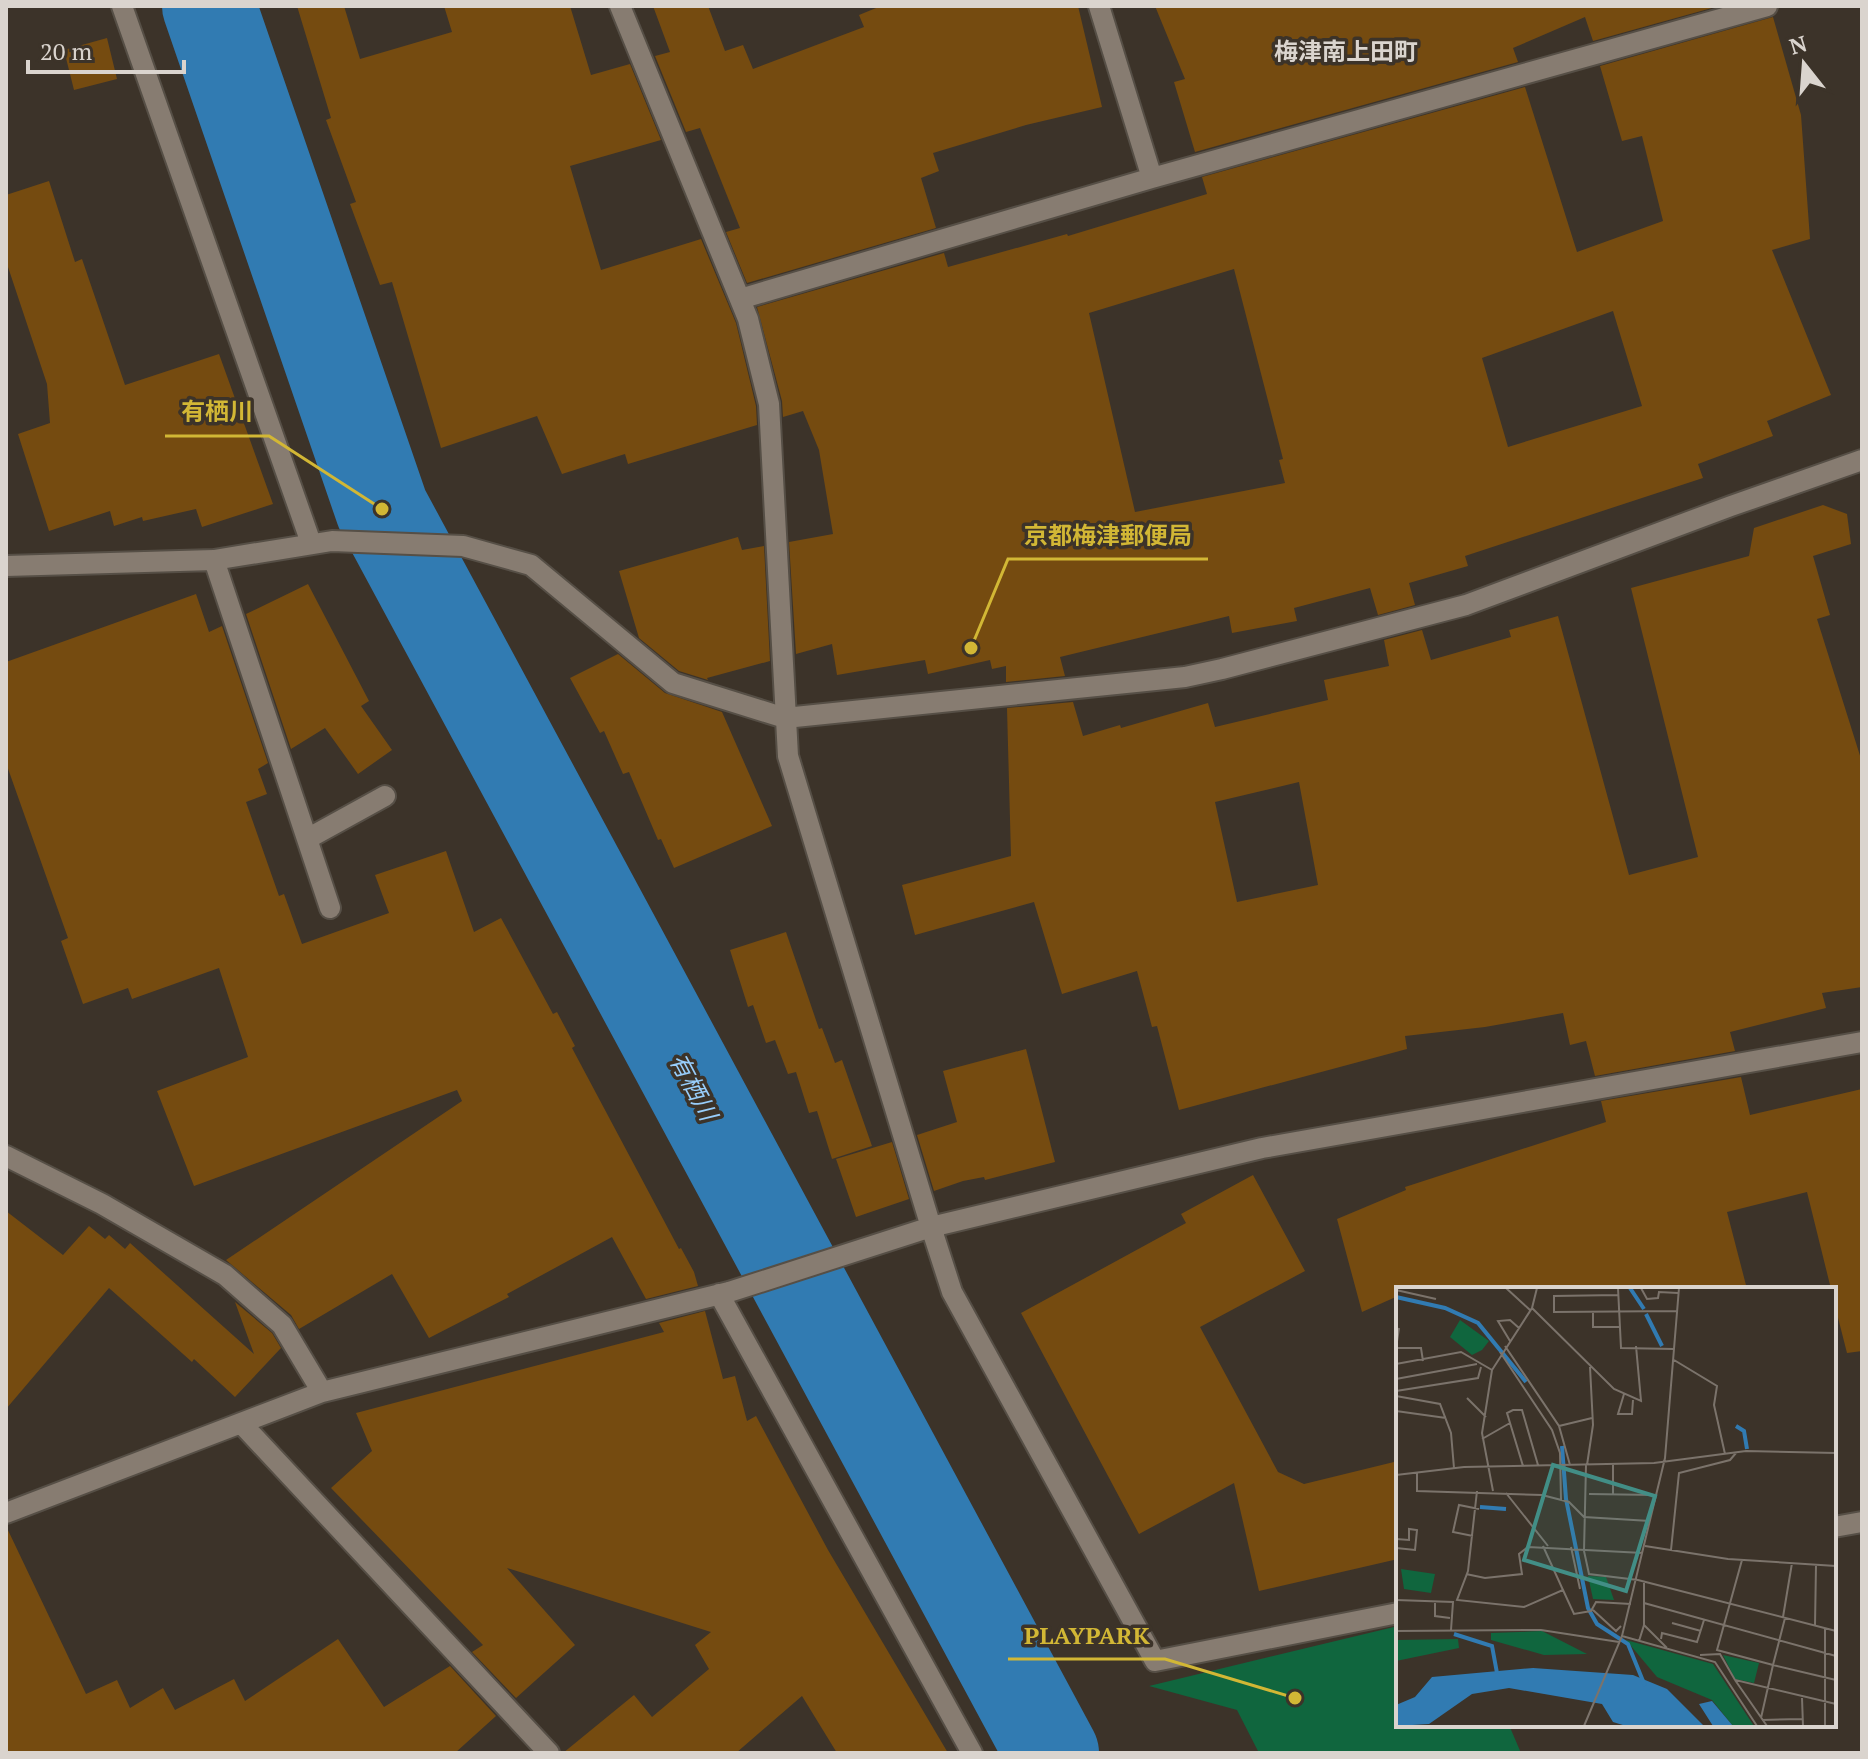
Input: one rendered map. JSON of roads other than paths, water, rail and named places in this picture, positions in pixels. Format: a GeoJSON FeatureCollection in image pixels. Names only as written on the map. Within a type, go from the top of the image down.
{"type":"FeatureCollection","features":[{"type":"Feature","properties":{"kind":"street"},"geometry":{"type":"LineString","coordinates":[[122,6],[311,543]]}},
{"type":"Feature","properties":{"kind":"street"},"geometry":{"type":"LineString","coordinates":[[620,6],[740,299],[769,404],[788,756],[952,1292],[1155,1661],[1396,1613]]}},
{"type":"Feature","properties":{"kind":"street"},"geometry":{"type":"LineString","coordinates":[[1099,6],[1152,178]]}},
{"type":"Feature","properties":{"kind":"street"},"geometry":{"type":"LineString","coordinates":[[740,299],[1152,178],[1767,6]]}},
{"type":"Feature","properties":{"kind":"street"},"geometry":{"type":"LineString","coordinates":[[6,566],[214,560],[332,541],[463,546],[531,565],[673,683],[785,718],[1210,672],[1466,605],[1862,460]]}},
{"type":"Feature","properties":{"kind":"street"},"geometry":{"type":"LineString","coordinates":[[214,560],[330,908]]}},
{"type":"Feature","properties":{"kind":"street"},"geometry":{"type":"LineString","coordinates":[[307,839],[385,796]]}},
{"type":"Feature","properties":{"kind":"street"},"geometry":{"type":"LineString","coordinates":[[6,1513],[322,1392],[724,1293],[931,1227],[1262,1148],[1862,1042]]}},
{"type":"Feature","properties":{"kind":"street"},"geometry":{"type":"LineString","coordinates":[[6,1156],[102,1204],[225,1275],[282,1325],[322,1392]]}},
{"type":"Feature","properties":{"kind":"street"},"geometry":{"type":"LineString","coordinates":[[724,1293],[972,1753]]}},
{"type":"Feature","properties":{"kind":"street"},"geometry":{"type":"LineString","coordinates":[[241,1423],[549,1753]]}},
{"type":"Feature","properties":{"kind":"street"},"geometry":{"type":"LineString","coordinates":[[1836,1527],[1862,1522]]}},
{"type":"Feature","properties":{"kind":"waterway","name":"有栖川"},"geometry":{"type":"LineString","coordinates":[[209,6],[382,509],[1052,1753]]}},
{"type":"Feature","properties":{"kind":"place","name":"有栖川"},"geometry":{"type":"Point","coordinates":[382,509]}},
{"type":"Feature","properties":{"kind":"place","name":"京都梅津郵便局"},"geometry":{"type":"Point","coordinates":[971,648]}},
{"type":"Feature","properties":{"kind":"place","name":"PLAYPARK"},"geometry":{"type":"Point","coordinates":[1295,1698]}},
{"type":"Feature","properties":{"kind":"district","name":"梅津南上田町"},"geometry":{"type":"Point","coordinates":[1346,52]}}]}
